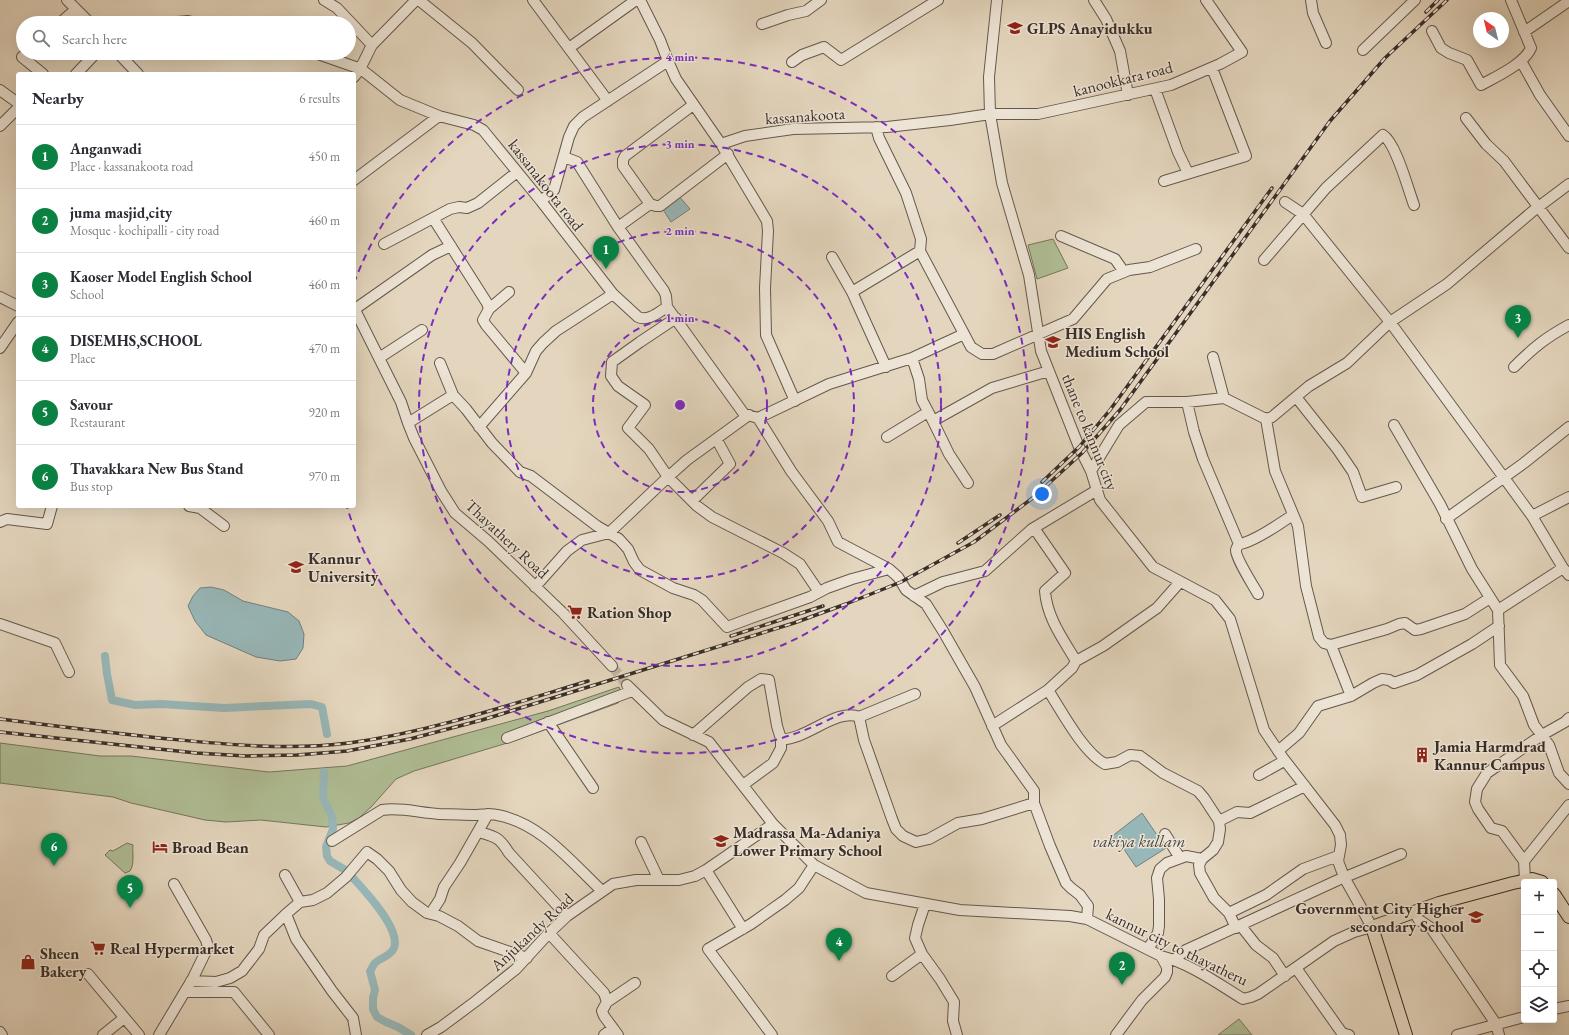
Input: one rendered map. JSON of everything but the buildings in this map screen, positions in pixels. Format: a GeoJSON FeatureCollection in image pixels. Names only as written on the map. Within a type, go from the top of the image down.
{"type":"FeatureCollection","features":[{"type":"Feature","properties":{"kind":"main road"},"geometry":{"type":"LineString","coordinates":[[1406,1035],[1372,927],[1438,903],[1521,881]]}},
{"type":"Feature","properties":{"kind":"main road"},"geometry":{"type":"LineString","coordinates":[[1557,899],[1569,917]]}},
{"type":"Feature","properties":{"kind":"street"},"geometry":{"type":"LineString","coordinates":[[67,0],[83,16]]}},
{"type":"Feature","properties":{"kind":"street"},"geometry":{"type":"LineString","coordinates":[[324,0],[337,8],[344,16]]}},
{"type":"Feature","properties":{"kind":"street"},"geometry":{"type":"LineString","coordinates":[[356,75],[361,69],[372,46],[416,0]]}},
{"type":"Feature","properties":{"kind":"street"},"geometry":{"type":"LineString","coordinates":[[419,0],[472,43],[518,90]]}},
{"type":"Feature","properties":{"kind":"street"},"geometry":{"type":"LineString","coordinates":[[533,0],[608,101]]}},
{"type":"Feature","properties":{"kind":"street"},"geometry":{"type":"LineString","coordinates":[[569,48],[636,0]]}},
{"type":"Feature","properties":{"kind":"street"},"geometry":{"type":"LineString","coordinates":[[640,0],[660,40],[676,79],[722,144],[767,221],[768,231],[765,288],[766,335],[795,401]]}},
{"type":"Feature","properties":{"kind":"street"},"geometry":{"type":"LineString","coordinates":[[762,24],[788,15],[806,12],[821,0]]}},
{"type":"Feature","properties":{"kind":"street"},"geometry":{"type":"LineString","coordinates":[[792,62],[802,55],[824,47],[841,60],[938,0]]}},
{"type":"Feature","properties":{"kind":"street","name":"thane to kannur city"},"geometry":{"type":"LineString","coordinates":[[997,0],[989,77],[990,114],[1002,183],[1030,275],[1041,351],[1079,447],[1091,471],[1100,500],[1153,567],[1214,600],[1230,619],[1264,730],[1284,761],[1336,825],[1340,835],[1341,846],[1338,861],[1344,877],[1372,927]]}},
{"type":"Feature","properties":{"kind":"street"},"geometry":{"type":"LineString","coordinates":[[1094,0],[1106,19],[1120,50],[1128,95]]}},
{"type":"Feature","properties":{"kind":"street","name":"kanookkara road"},"geometry":{"type":"LineString","coordinates":[[990,114],[1038,114],[1155,89],[1171,85],[1212,68],[1242,52],[1206,0]]}},
{"type":"Feature","properties":{"kind":"street"},"geometry":{"type":"LineString","coordinates":[[1311,0],[1317,24],[1326,43]]}},
{"type":"Feature","properties":{"kind":"street"},"geometry":{"type":"LineString","coordinates":[[1363,50],[1415,0]]}},
{"type":"Feature","properties":{"kind":"street"},"geometry":{"type":"LineString","coordinates":[[1432,31],[1441,48],[1467,60],[1482,84],[1521,61],[1529,53],[1531,48],[1511,0]]}},
{"type":"Feature","properties":{"kind":"street"},"geometry":{"type":"LineString","coordinates":[[1524,32],[1569,1]]}},
{"type":"Feature","properties":{"kind":"street"},"geometry":{"type":"LineString","coordinates":[[68,16],[76,9]]}},
{"type":"Feature","properties":{"kind":"street"},"geometry":{"type":"LineString","coordinates":[[356,29],[372,46]]}},
{"type":"Feature","properties":{"kind":"street"},"geometry":{"type":"LineString","coordinates":[[26,60],[41,72]]}},
{"type":"Feature","properties":{"kind":"street"},"geometry":{"type":"LineString","coordinates":[[78,72],[89,60]]}},
{"type":"Feature","properties":{"kind":"street"},"geometry":{"type":"LineString","coordinates":[[125,60],[136,72]]}},
{"type":"Feature","properties":{"kind":"street","name":"kassanakoota road"},"geometry":{"type":"LineString","coordinates":[[335,60],[361,69],[400,100],[439,116],[474,125],[483,130],[541,201],[613,294],[638,317],[643,319],[649,318],[667,307]]}},
{"type":"Feature","properties":{"kind":"street"},"geometry":{"type":"LineString","coordinates":[[541,201],[554,190],[569,137],[574,126],[583,117],[668,61]]}},
{"type":"Feature","properties":{"kind":"street"},"geometry":{"type":"LineString","coordinates":[[1521,61],[1540,95],[1569,136]]}},
{"type":"Feature","properties":{"kind":"street"},"geometry":{"type":"LineString","coordinates":[[1164,181],[1246,156],[1212,68]]}},
{"type":"Feature","properties":{"kind":"street"},"geometry":{"type":"LineString","coordinates":[[1155,89],[1178,152],[1188,173]]}},
{"type":"Feature","properties":{"kind":"street"},"geometry":{"type":"LineString","coordinates":[[0,90],[16,102]]}},
{"type":"Feature","properties":{"kind":"street"},"geometry":{"type":"LineString","coordinates":[[693,105],[625,156],[622,160],[623,166],[650,204],[660,206],[728,154]]}},
{"type":"Feature","properties":{"kind":"street"},"geometry":{"type":"LineString","coordinates":[[0,126],[16,110]]}},
{"type":"Feature","properties":{"kind":"street","name":"kassanakoota"},"geometry":{"type":"LineString","coordinates":[[722,144],[745,136],[793,129],[876,127],[950,120],[990,114]]}},
{"type":"Feature","properties":{"kind":"street"},"geometry":{"type":"LineString","coordinates":[[356,178],[439,116]]}},
{"type":"Feature","properties":{"kind":"street"},"geometry":{"type":"LineString","coordinates":[[1466,118],[1486,144],[1504,161],[1569,248]]}},
{"type":"Feature","properties":{"kind":"street"},"geometry":{"type":"LineString","coordinates":[[876,127],[879,138],[906,194],[921,239],[920,251],[971,348],[982,354],[993,354],[1072,319],[1107,279],[1124,272],[1150,268],[1196,249]]}},
{"type":"Feature","properties":{"kind":"street"},"geometry":{"type":"LineString","coordinates":[[1264,260],[1326,188],[1383,135],[1393,147],[1414,205]]}},
{"type":"Feature","properties":{"kind":"street"},"geometry":{"type":"LineString","coordinates":[[564,157],[577,162],[618,227],[664,291],[667,307],[744,414],[754,417],[828,521],[838,542],[889,569],[898,577],[906,590],[926,604],[975,687],[1001,745],[1034,790],[1034,803],[1050,846],[1066,883],[1080,895],[1088,906],[1087,919]]}},
{"type":"Feature","properties":{"kind":"street"},"geometry":{"type":"LineString","coordinates":[[384,244],[450,209],[459,207],[467,208],[478,203],[517,172]]}},
{"type":"Feature","properties":{"kind":"street"},"geometry":{"type":"LineString","coordinates":[[1091,471],[1119,425],[1143,404],[1154,402],[1187,402],[1224,398],[1266,419],[1272,418],[1309,386],[1347,363],[1390,322],[1447,284],[1537,207],[1569,184]]}},
{"type":"Feature","properties":{"kind":"street"},"geometry":{"type":"LineString","coordinates":[[1285,202],[1303,214],[1390,322],[1532,516],[1566,572],[1498,610]]}},
{"type":"Feature","properties":{"kind":"street"},"geometry":{"type":"LineString","coordinates":[[618,227],[650,204]]}},
{"type":"Feature","properties":{"kind":"street"},"geometry":{"type":"LineString","coordinates":[[433,218],[487,303],[488,309]]}},
{"type":"Feature","properties":{"kind":"street"},"geometry":{"type":"LineString","coordinates":[[1061,236],[1115,259],[1124,272]]}},
{"type":"Feature","properties":{"kind":"street"},"geometry":{"type":"LineString","coordinates":[[356,308],[432,255],[451,246]]}},
{"type":"Feature","properties":{"kind":"street"},"geometry":{"type":"LineString","coordinates":[[852,292],[920,251]]}},
{"type":"Feature","properties":{"kind":"street"},"geometry":{"type":"LineString","coordinates":[[832,257],[852,292],[886,367]]}},
{"type":"Feature","properties":{"kind":"street"},"geometry":{"type":"LineString","coordinates":[[509,292],[488,309],[483,320],[526,373]]}},
{"type":"Feature","properties":{"kind":"street"},"geometry":{"type":"LineString","coordinates":[[479,427],[526,373],[536,351],[556,331],[613,294]]}},
{"type":"Feature","properties":{"kind":"street"},"geometry":{"type":"LineString","coordinates":[[0,297],[16,305]]}},
{"type":"Feature","properties":{"kind":"street","name":"Thayathery Road"},"geometry":{"type":"LineString","coordinates":[[356,313],[401,402],[408,423],[441,492],[455,513],[564,613],[612,666]]}},
{"type":"Feature","properties":{"kind":"street"},"geometry":{"type":"LineString","coordinates":[[676,318],[612,362],[611,376],[618,386],[645,405],[628,428],[649,449],[668,477],[692,501],[712,516],[783,553],[800,564],[819,592]]}},
{"type":"Feature","properties":{"kind":"street"},"geometry":{"type":"LineString","coordinates":[[0,348],[16,325]]}},
{"type":"Feature","properties":{"kind":"street"},"geometry":{"type":"LineString","coordinates":[[1514,367],[1548,336],[1569,325]]}},
{"type":"Feature","properties":{"kind":"street"},"geometry":{"type":"LineString","coordinates":[[379,358],[422,330]]}},
{"type":"Feature","properties":{"kind":"street"},"geometry":{"type":"LineString","coordinates":[[535,587],[567,551],[582,540],[609,532],[687,460],[754,417],[795,401],[829,384],[912,358],[964,334]]}},
{"type":"Feature","properties":{"kind":"street"},"geometry":{"type":"LineString","coordinates":[[1213,357],[1224,398]]}},
{"type":"Feature","properties":{"kind":"street"},"geometry":{"type":"LineString","coordinates":[[912,358],[919,379],[922,400],[949,454],[968,484]]}},
{"type":"Feature","properties":{"kind":"street"},"geometry":{"type":"LineString","coordinates":[[440,363],[453,395],[466,409],[479,427],[520,472],[531,476],[597,526],[619,539],[628,549],[634,562],[640,570],[672,588],[694,595],[702,600],[727,627],[797,602],[827,588],[852,579],[889,569]]}},
{"type":"Feature","properties":{"kind":"street"},"geometry":{"type":"LineString","coordinates":[[887,437],[992,388],[1049,371]]}},
{"type":"Feature","properties":{"kind":"street"},"geometry":{"type":"LineString","coordinates":[[408,423],[453,395]]}},
{"type":"Feature","properties":{"kind":"street"},"geometry":{"type":"LineString","coordinates":[[1296,397],[1338,450],[1353,472],[1362,497],[1396,487]]}},
{"type":"Feature","properties":{"kind":"street"},"geometry":{"type":"LineString","coordinates":[[1187,402],[1194,432],[1203,459],[1239,544]]}},
{"type":"Feature","properties":{"kind":"street"},"geometry":{"type":"LineString","coordinates":[[1266,419],[1274,471],[1298,526],[1306,586],[1319,637],[1324,643],[1332,645],[1405,623],[1415,630],[1421,629],[1465,614],[1490,598]]}},
{"type":"Feature","properties":{"kind":"street"},"geometry":{"type":"LineString","coordinates":[[1394,425],[1433,493],[1465,556],[1498,610],[1500,666],[1523,696],[1534,725],[1549,745],[1559,773],[1569,784]]}},
{"type":"Feature","properties":{"kind":"street"},"geometry":{"type":"LineString","coordinates":[[1446,519],[1504,478],[1569,427]]}},
{"type":"Feature","properties":{"kind":"street"},"geometry":{"type":"LineString","coordinates":[[692,501],[730,464],[717,440]]}},
{"type":"Feature","properties":{"kind":"street"},"geometry":{"type":"LineString","coordinates":[[914,596],[943,582],[985,571],[1034,528],[1097,490]]}},
{"type":"Feature","properties":{"kind":"street"},"geometry":{"type":"LineString","coordinates":[[1532,516],[1569,497]]}},
{"type":"Feature","properties":{"kind":"street"},"geometry":{"type":"LineString","coordinates":[[0,522],[7,520],[47,524],[51,508]]}},
{"type":"Feature","properties":{"kind":"street"},"geometry":{"type":"LineString","coordinates":[[200,508],[224,526]]}},
{"type":"Feature","properties":{"kind":"street"},"geometry":{"type":"LineString","coordinates":[[1258,594],[1236,553],[1236,549],[1239,544],[1260,535],[1293,515]]}},
{"type":"Feature","properties":{"kind":"street"},"geometry":{"type":"LineString","coordinates":[[1034,528],[1065,573],[1045,591],[1046,600],[1050,616],[1076,662]]}},
{"type":"Feature","properties":{"kind":"street"},"geometry":{"type":"LineString","coordinates":[[992,726],[1048,690],[1059,681],[1076,662],[1103,646],[1157,608],[1180,582]]}},
{"type":"Feature","properties":{"kind":"street"},"geometry":{"type":"LineString","coordinates":[[0,624],[55,643],[69,672]]}},
{"type":"Feature","properties":{"kind":"street"},"geometry":{"type":"LineString","coordinates":[[1278,751],[1299,732],[1318,706],[1351,696],[1382,679],[1389,680],[1394,683],[1417,675],[1472,644],[1499,626]]}},
{"type":"Feature","properties":{"kind":"street"},"geometry":{"type":"LineString","coordinates":[[1332,645],[1351,696]]}},
{"type":"Feature","properties":{"kind":"street"},"geometry":{"type":"LineString","coordinates":[[693,735],[748,687],[761,679],[769,680],[777,726],[781,739],[781,748],[773,763],[743,785]]}},
{"type":"Feature","properties":{"kind":"street","name":"kannur city to thayatheru"},"geometry":{"type":"LineString","coordinates":[[548,722],[630,688],[663,720],[709,742],[773,824],[814,865],[866,893],[960,910],[1070,916],[1087,919],[1162,956],[1175,960],[1203,974],[1243,999],[1258,994],[1334,941],[1354,932],[1372,927]]}},
{"type":"Feature","properties":{"kind":"street"},"geometry":{"type":"LineString","coordinates":[[1048,690],[1082,742],[1098,761],[1105,764],[1117,762],[1130,755],[1140,756],[1163,773],[1198,791],[1219,821],[1220,835],[1213,850],[1202,859],[1199,865],[1200,873],[1214,898],[1229,913],[1238,927],[1273,958],[1285,976]]}},
{"type":"Feature","properties":{"kind":"street"},"geometry":{"type":"LineString","coordinates":[[781,739],[801,735],[822,724],[846,715],[854,715],[859,717],[915,694]]}},
{"type":"Feature","properties":{"kind":"street"},"geometry":{"type":"LineString","coordinates":[[859,717],[864,740],[896,829],[908,839],[916,842],[929,839],[958,823],[982,819],[1034,803]]}},
{"type":"Feature","properties":{"kind":"street"},"geometry":{"type":"LineString","coordinates":[[1525,879],[1524,861],[1502,831],[1491,828],[1478,809],[1475,802],[1475,796],[1477,789],[1487,773],[1569,718]]}},
{"type":"Feature","properties":{"kind":"street"},"geometry":{"type":"LineString","coordinates":[[507,738],[548,722],[594,788]]}},
{"type":"Feature","properties":{"kind":"street"},"geometry":{"type":"LineString","coordinates":[[1259,775],[1284,761]]}},
{"type":"Feature","properties":{"kind":"street"},"geometry":{"type":"LineString","coordinates":[[1219,821],[1237,812],[1244,814],[1255,811],[1305,786]]}},
{"type":"Feature","properties":{"kind":"street"},"geometry":{"type":"LineString","coordinates":[[1524,861],[1569,805]]}},
{"type":"Feature","properties":{"kind":"street"},"geometry":{"type":"LineString","coordinates":[[332,841],[382,810],[389,809],[441,814],[496,814],[518,820],[543,835],[602,891]]}},
{"type":"Feature","properties":{"kind":"street"},"geometry":{"type":"LineString","coordinates":[[431,913],[440,898],[444,887],[479,832],[488,814]]}},
{"type":"Feature","properties":{"kind":"street","name":"Anjukandy Road"},"geometry":{"type":"LineString","coordinates":[[427,1035],[441,1027],[516,969],[548,933],[567,916],[613,884],[636,880],[679,880],[695,876],[773,824]]}},
{"type":"Feature","properties":{"kind":"street"},"geometry":{"type":"LineString","coordinates":[[479,832],[492,836],[501,841],[508,853],[567,916]]}},
{"type":"Feature","properties":{"kind":"street"},"geometry":{"type":"LineString","coordinates":[[1165,834],[1180,858]]}},
{"type":"Feature","properties":{"kind":"street"},"geometry":{"type":"LineString","coordinates":[[641,842],[659,880]]}},
{"type":"Feature","properties":{"kind":"street"},"geometry":{"type":"LineString","coordinates":[[191,981],[216,982],[230,978],[242,971],[259,949],[264,935],[286,914],[300,902],[313,900],[327,894],[346,877],[367,852],[377,859],[389,871],[401,890],[412,902],[427,913],[431,913],[463,929],[474,939],[527,958]]}},
{"type":"Feature","properties":{"kind":"street"},"geometry":{"type":"LineString","coordinates":[[1175,960],[1186,950],[1344,877],[1401,854]]}},
{"type":"Feature","properties":{"kind":"street"},"geometry":{"type":"LineString","coordinates":[[1148,949],[1158,933],[1158,873],[1160,868],[1186,856],[1202,859]]}},
{"type":"Feature","properties":{"kind":"street"},"geometry":{"type":"LineString","coordinates":[[1229,913],[1266,895],[1303,869],[1338,856]]}},
{"type":"Feature","properties":{"kind":"street"},"geometry":{"type":"LineString","coordinates":[[772,1035],[708,949],[743,929],[785,900],[799,888],[814,865]]}},
{"type":"Feature","properties":{"kind":"street"},"geometry":{"type":"LineString","coordinates":[[706,870],[743,929]]}},
{"type":"Feature","properties":{"kind":"street"},"geometry":{"type":"LineString","coordinates":[[285,875],[300,902]]}},
{"type":"Feature","properties":{"kind":"street"},"geometry":{"type":"LineString","coordinates":[[159,1035],[185,992],[208,947],[206,940],[174,884]]}},
{"type":"Feature","properties":{"kind":"street"},"geometry":{"type":"LineString","coordinates":[[925,904],[915,938],[922,954],[954,1002],[953,1021],[956,1035]]}},
{"type":"Feature","properties":{"kind":"street"},"geometry":{"type":"LineString","coordinates":[[1414,912],[1419,920],[1431,928],[1496,1024],[1499,1035]]}},
{"type":"Feature","properties":{"kind":"street"},"geometry":{"type":"LineString","coordinates":[[286,914],[296,939],[332,991],[353,1018],[356,1035]]}},
{"type":"Feature","properties":{"kind":"street"},"geometry":{"type":"LineString","coordinates":[[548,933],[604,992],[607,1002]]}},
{"type":"Feature","properties":{"kind":"street"},"geometry":{"type":"LineString","coordinates":[[892,976],[922,954]]}},
{"type":"Feature","properties":{"kind":"street"},"geometry":{"type":"LineString","coordinates":[[1116,1035],[1142,1000],[1165,977],[1167,967],[1162,956]]}},
{"type":"Feature","properties":{"kind":"street"},"geometry":{"type":"LineString","coordinates":[[1296,968],[1342,1033],[1349,1035]]}},
{"type":"Feature","properties":{"kind":"street"},"geometry":{"type":"LineString","coordinates":[[88,974],[138,1035]]}},
{"type":"Feature","properties":{"kind":"street"},"geometry":{"type":"LineString","coordinates":[[604,1035],[616,1032],[602,1013],[607,1002],[636,983]]}},
{"type":"Feature","properties":{"kind":"street"},"geometry":{"type":"LineString","coordinates":[[185,992],[234,992],[269,1035]]}},
{"type":"Feature","properties":{"kind":"street"},"geometry":{"type":"LineString","coordinates":[[1557,1008],[1569,1006]]}},
{"type":"Feature","properties":{"kind":"street"},"geometry":{"type":"LineString","coordinates":[[103,1035],[124,1018]]}},
{"type":"Feature","properties":{"kind":"street"},"geometry":{"type":"LineString","coordinates":[[1457,1035],[1521,1018]]}},
{"type":"Feature","properties":{"kind":"green space"},"geometry":{"type":"Polygon","coordinates":[[[1053,239],[1068,268],[1037,279],[1028,245],[1053,239]]]}},
{"type":"Feature","properties":{"kind":"green space"},"geometry":{"type":"Polygon","coordinates":[[[619,687],[623,697],[618,703],[514,741],[414,771],[396,779],[359,818],[349,823],[326,827],[261,820],[226,822],[205,820],[131,803],[113,797],[0,783],[0,743],[100,756],[131,756],[269,772],[347,766],[548,711],[619,687]]]}},
{"type":"Feature","properties":{"kind":"green space"},"geometry":{"type":"Polygon","coordinates":[[[127,843],[133,845],[133,862],[130,871],[125,873],[105,855],[110,850],[113,851],[127,843]]]}},
{"type":"Feature","properties":{"kind":"green space"},"geometry":{"type":"Polygon","coordinates":[[[1239,1019],[1252,1035],[1218,1035],[1239,1019]]]}},
{"type":"Feature","properties":{"kind":"water"},"geometry":{"type":"Polygon","coordinates":[[[678,195],[690,209],[671,222],[662,208],[678,195]]]}},
{"type":"Feature","properties":{"kind":"water"},"geometry":{"type":"Polygon","coordinates":[[[211,587],[224,590],[243,601],[288,612],[299,621],[304,634],[303,648],[296,659],[280,661],[256,657],[206,635],[195,621],[188,606],[193,596],[200,588],[211,587]]]}},
{"type":"Feature","properties":{"kind":"water","name":"vakiya kullam"},"geometry":{"type":"Polygon","coordinates":[[[1142,813],[1166,848],[1136,867],[1121,845],[1111,837],[1142,813]]]}},
{"type":"Feature","properties":{"kind":"waterway"},"geometry":{"type":"LineString","coordinates":[[105,656],[112,700],[135,705],[161,704],[224,708],[311,704],[322,707],[327,734]]}},
{"type":"Feature","properties":{"kind":"waterway"},"geometry":{"type":"LineString","coordinates":[[324,772],[323,798],[332,816],[333,829],[326,847],[327,856],[330,861],[347,871]]}},
{"type":"Feature","properties":{"kind":"waterway"},"geometry":{"type":"LineString","coordinates":[[353,878],[381,911],[392,931],[395,940],[392,951],[375,963],[370,971],[375,990],[373,1009],[377,1017],[411,1035]]}},
{"type":"Feature","properties":{"kind":"tunnel"},"geometry":{"type":"LineString","coordinates":[[612,666],[627,685]]}},
{"type":"Feature","properties":{"kind":"railway"},"geometry":{"type":"LineString","coordinates":[[1426,12],[1438,0]]}},
{"type":"Feature","properties":{"kind":"railway"},"geometry":{"type":"LineString","coordinates":[[0,732],[196,753],[246,756],[297,755],[347,751],[410,739],[482,720],[794,623],[901,582],[974,542],[1034,497],[1082,453],[1120,410],[1330,121],[1385,58],[1447,0]]}},
{"type":"Feature","properties":{"kind":"railway"},"geometry":{"type":"LineString","coordinates":[[1042,482],[1079,447],[1110,410],[1272,188]]}},
{"type":"Feature","properties":{"kind":"railway"},"geometry":{"type":"LineString","coordinates":[[958,543],[1000,515]]}},
{"type":"Feature","properties":{"kind":"railway"},"geometry":{"type":"LineString","coordinates":[[731,636],[823,606]]}},
{"type":"Feature","properties":{"kind":"railway"},"geometry":{"type":"LineString","coordinates":[[0,719],[139,736],[254,746],[277,747],[325,745],[379,738],[439,725],[588,681]]}},
{"type":"Feature","properties":{"kind":"place","name":"GLPS Anayidukku"},"geometry":{"type":"Point","coordinates":[1015,28]}},
{"type":"Feature","properties":{"kind":"place","name":"Anganwadi"},"geometry":{"type":"Point","coordinates":[606,269]}},
{"type":"Feature","properties":{"kind":"place","name":"Kaoser Model English School"},"geometry":{"type":"Point","coordinates":[1518,338]}},
{"type":"Feature","properties":{"kind":"place","name":"HIS English Medium School"},"geometry":{"type":"Point","coordinates":[1053,342]}},
{"type":"Feature","properties":{"kind":"place","name":"Kannur University"},"geometry":{"type":"Point","coordinates":[296,567]}},
{"type":"Feature","properties":{"kind":"place","name":"Ration Shop"},"geometry":{"type":"Point","coordinates":[575,612]}},
{"type":"Feature","properties":{"kind":"place","name":"Jamia Harmdrad Kannur Campus"},"geometry":{"type":"Point","coordinates":[1422,755]}},
{"type":"Feature","properties":{"kind":"place","name":"Madrassa Ma-Adaniya Lower Primary School"},"geometry":{"type":"Point","coordinates":[721,841]}},
{"type":"Feature","properties":{"kind":"place","name":"Broad Bean"},"geometry":{"type":"Point","coordinates":[160,847]}},
{"type":"Feature","properties":{"kind":"place","name":"Thavakkara New Bus Stand"},"geometry":{"type":"Point","coordinates":[54,866]}},
{"type":"Feature","properties":{"kind":"place","name":"Savour"},"geometry":{"type":"Point","coordinates":[130,908]}},
{"type":"Feature","properties":{"kind":"place","name":"Government City Higher secondary School"},"geometry":{"type":"Point","coordinates":[1476,917]}},
{"type":"Feature","properties":{"kind":"place","name":"Real Hypermarket"},"geometry":{"type":"Point","coordinates":[98,948]}},
{"type":"Feature","properties":{"kind":"place","name":"DISEMHS,SCHOOL"},"geometry":{"type":"Point","coordinates":[839,961]}},
{"type":"Feature","properties":{"kind":"place","name":"Sheen Bakery"},"geometry":{"type":"Point","coordinates":[28,962]}},
{"type":"Feature","properties":{"kind":"place","name":"juma masjid,city"},"geometry":{"type":"Point","coordinates":[1122,985]}}]}
